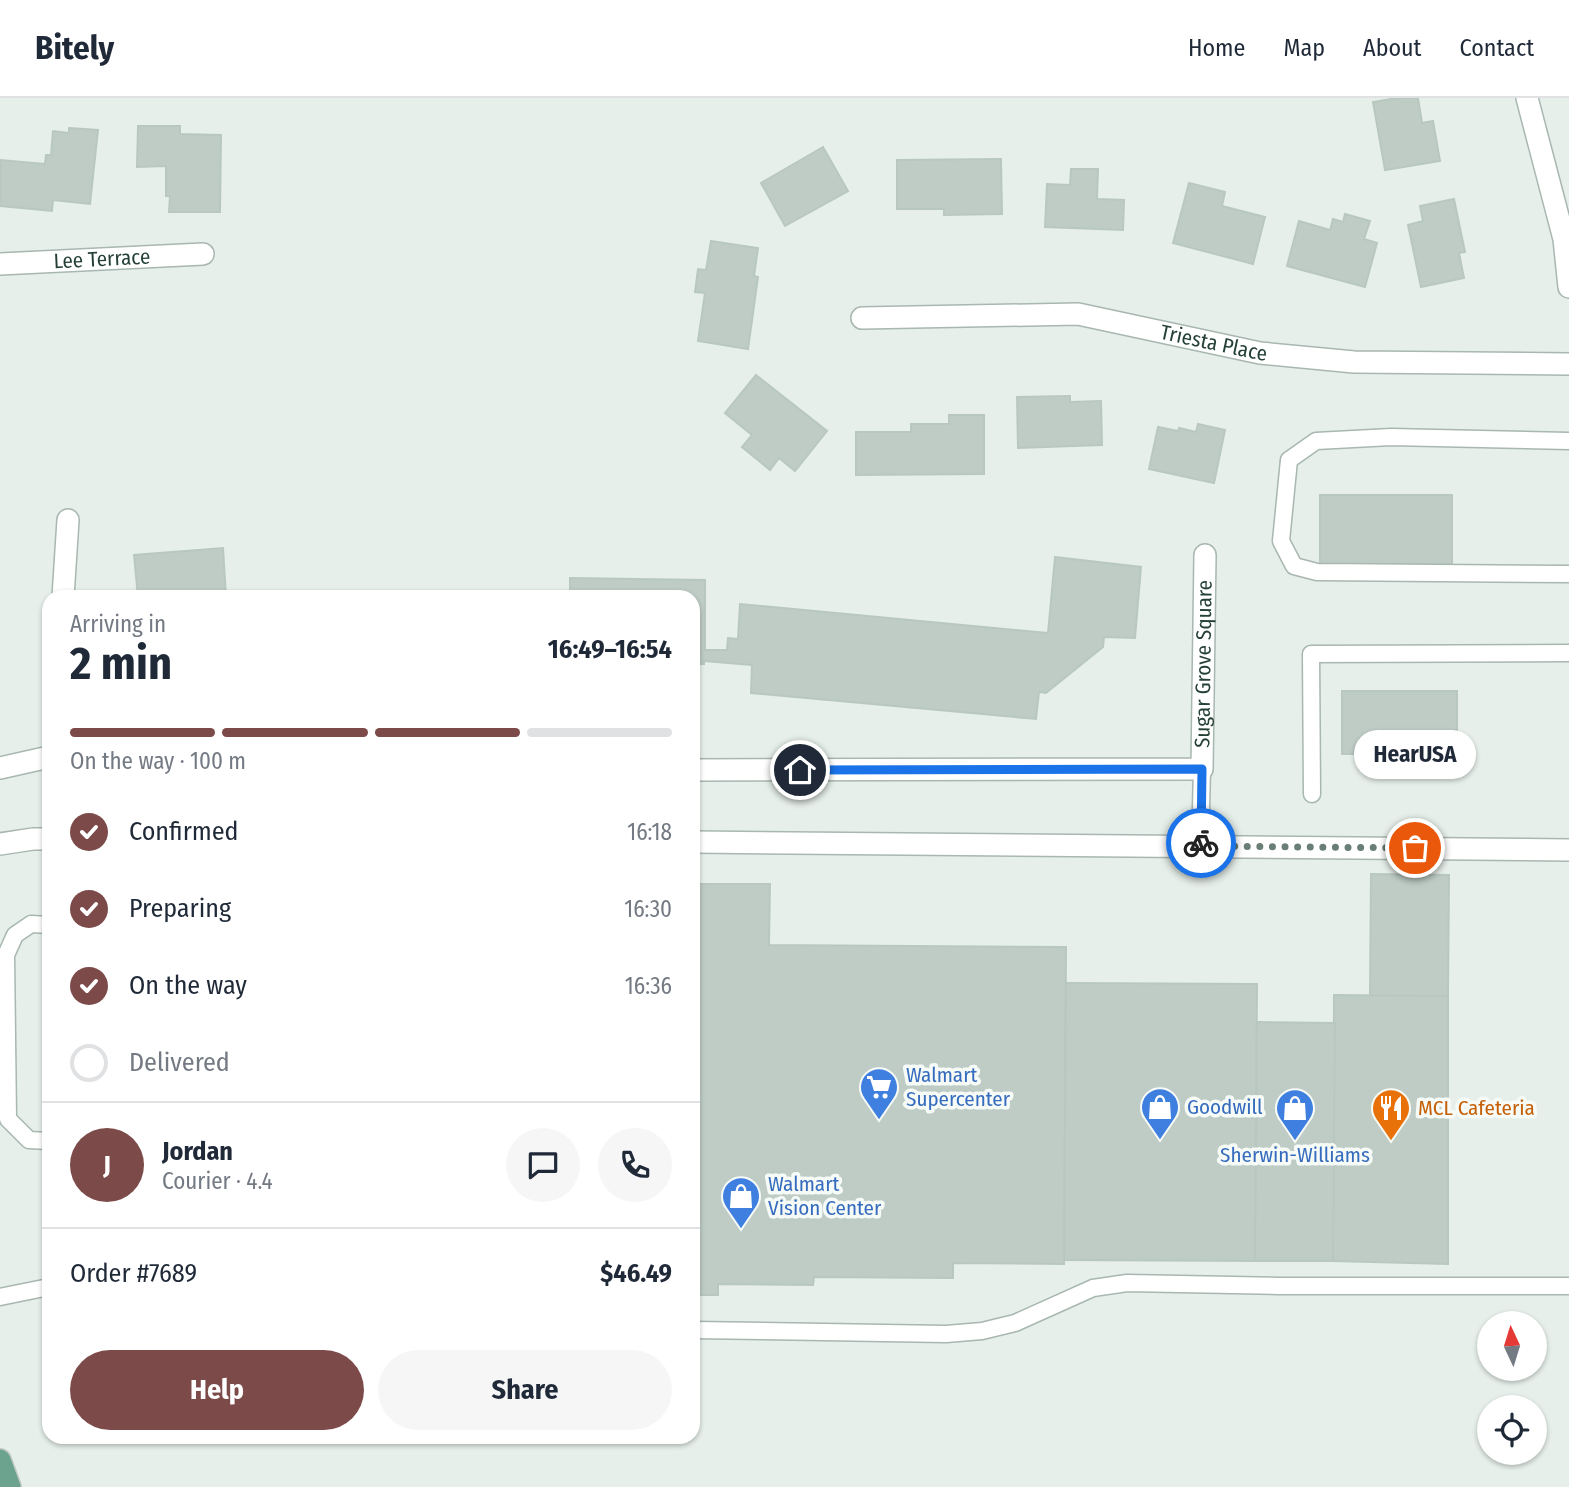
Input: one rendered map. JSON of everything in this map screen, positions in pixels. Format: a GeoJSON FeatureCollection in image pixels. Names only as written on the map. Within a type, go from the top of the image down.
{"type":"FeatureCollection","features":[{"type":"Feature","properties":{"kind":"main road"},"geometry":{"type":"LineString","coordinates":[[0,1460],[10,1487]]}},
{"type":"Feature","properties":{"kind":"street"},"geometry":{"type":"LineString","coordinates":[[1527,98],[1564,239],[1569,287]]}},
{"type":"Feature","properties":{"kind":"street","name":"Lee Terrace"},"geometry":{"type":"LineString","coordinates":[[0,264],[203,254]]}},
{"type":"Feature","properties":{"kind":"street","name":"Triesta Place"},"geometry":{"type":"LineString","coordinates":[[862,318],[1078,314],[1260,353],[1354,362],[1569,364]]}},
{"type":"Feature","properties":{"kind":"street"},"geometry":{"type":"LineString","coordinates":[[63,590],[68,520]]}},
{"type":"Feature","properties":{"kind":"street","name":"Sugar Grove Square"},"geometry":{"type":"LineString","coordinates":[[700,770],[1202,769],[1205,555]]}},
{"type":"Feature","properties":{"kind":"street"},"geometry":{"type":"LineString","coordinates":[[0,768],[42,759]]}},
{"type":"Feature","properties":{"kind":"street"},"geometry":{"type":"LineString","coordinates":[[0,844],[42,839]]}},
{"type":"Feature","properties":{"kind":"street"},"geometry":{"type":"LineString","coordinates":[[700,842],[1569,850]]}},
{"type":"Feature","properties":{"kind":"lane"},"geometry":{"type":"LineString","coordinates":[[1569,440],[1391,437],[1317,441],[1289,460],[1281,541],[1294,566],[1317,572],[1569,574]]}},
{"type":"Feature","properties":{"kind":"lane"},"geometry":{"type":"LineString","coordinates":[[1312,794],[1311,654],[1569,653]]}},
{"type":"Feature","properties":{"kind":"lane"},"geometry":{"type":"LineString","coordinates":[[1200,846],[1202,769]]}},
{"type":"Feature","properties":{"kind":"lane"},"geometry":{"type":"LineString","coordinates":[[42,925],[31,925],[15,935],[6,955],[6,969],[8,1119],[29,1140],[42,1141]]}},
{"type":"Feature","properties":{"kind":"lane"},"geometry":{"type":"LineString","coordinates":[[700,1330],[946,1334],[982,1331],[1014,1323],[1093,1289],[1127,1283],[1569,1286]]}},
{"type":"Feature","properties":{"kind":"lane"},"geometry":{"type":"LineString","coordinates":[[0,1297],[42,1288]]}},
{"type":"Feature","properties":{"kind":"building"},"geometry":{"type":"Polygon","coordinates":[[[1418,98],[1422,123],[1433,121],[1440,161],[1385,170],[1373,102],[1418,98]]]}},
{"type":"Feature","properties":{"kind":"building"},"geometry":{"type":"Polygon","coordinates":[[[138,126],[180,126],[180,134],[221,135],[220,212],[169,212],[166,166],[137,167],[138,126]]]}},
{"type":"Feature","properties":{"kind":"building"},"geometry":{"type":"Polygon","coordinates":[[[69,128],[98,130],[90,204],[53,200],[52,211],[0,206],[1,160],[45,164],[46,155],[51,155],[53,131],[69,133],[69,128]]]}},
{"type":"Feature","properties":{"kind":"building"},"geometry":{"type":"Polygon","coordinates":[[[823,147],[848,191],[785,226],[761,183],[823,147]]]}},
{"type":"Feature","properties":{"kind":"building"},"geometry":{"type":"Polygon","coordinates":[[[1001,159],[1002,214],[944,215],[944,209],[897,209],[897,160],[1001,159]]]}},
{"type":"Feature","properties":{"kind":"building"},"geometry":{"type":"Polygon","coordinates":[[[1071,169],[1098,169],[1097,199],[1124,200],[1123,230],[1045,227],[1047,184],[1070,185],[1071,169]]]}},
{"type":"Feature","properties":{"kind":"building"},"geometry":{"type":"Polygon","coordinates":[[[1189,183],[1225,192],[1222,206],[1265,217],[1253,264],[1173,243],[1189,183]]]}},
{"type":"Feature","properties":{"kind":"building"},"geometry":{"type":"Polygon","coordinates":[[[1454,199],[1465,252],[1459,253],[1464,278],[1421,287],[1408,225],[1423,221],[1420,206],[1454,199]]]}},
{"type":"Feature","properties":{"kind":"building"},"geometry":{"type":"Polygon","coordinates":[[[1345,214],[1370,221],[1364,239],[1377,243],[1365,287],[1287,266],[1299,221],[1330,230],[1333,219],[1343,222],[1345,214]]]}},
{"type":"Feature","properties":{"kind":"building"},"geometry":{"type":"Polygon","coordinates":[[[711,241],[758,248],[754,276],[758,277],[748,349],[698,341],[705,293],[695,292],[698,269],[706,270],[711,241]]]}},
{"type":"Feature","properties":{"kind":"building"},"geometry":{"type":"Polygon","coordinates":[[[756,375],[827,431],[795,471],[779,458],[770,470],[742,447],[752,435],[725,413],[756,375]]]}},
{"type":"Feature","properties":{"kind":"building"},"geometry":{"type":"Polygon","coordinates":[[[1070,396],[1070,402],[1101,401],[1102,445],[1018,448],[1017,397],[1070,396]]]}},
{"type":"Feature","properties":{"kind":"building"},"geometry":{"type":"Polygon","coordinates":[[[949,415],[984,415],[984,474],[856,475],[856,432],[911,432],[911,424],[949,424],[949,415]]]}},
{"type":"Feature","properties":{"kind":"building"},"geometry":{"type":"Polygon","coordinates":[[[1198,424],[1225,430],[1214,483],[1149,469],[1158,427],[1196,432],[1198,424]]]}},
{"type":"Feature","properties":{"kind":"building"},"geometry":{"type":"Polygon","coordinates":[[[1320,495],[1452,495],[1452,565],[1320,565],[1320,495]]]}},
{"type":"Feature","properties":{"kind":"building"},"geometry":{"type":"Polygon","coordinates":[[[223,548],[226,590],[137,590],[134,555],[223,548]]]}},
{"type":"Feature","properties":{"kind":"building"},"geometry":{"type":"Polygon","coordinates":[[[1055,557],[1141,567],[1135,638],[1104,637],[1103,647],[1046,693],[1039,692],[1036,719],[751,693],[752,665],[704,661],[704,664],[700,664],[700,590],[570,590],[570,578],[705,580],[705,650],[727,650],[728,638],[738,639],[740,604],[1048,633],[1055,557]]]}},
{"type":"Feature","properties":{"kind":"building"},"geometry":{"type":"Polygon","coordinates":[[[1342,691],[1457,691],[1457,754],[1342,754],[1342,691]]]}},
{"type":"Feature","properties":{"kind":"building"},"geometry":{"type":"Polygon","coordinates":[[[1371,874],[1449,875],[1448,996],[1370,996],[1371,874]]]}},
{"type":"Feature","properties":{"kind":"building","name":"Walmart Supercenter"},"geometry":{"type":"Polygon","coordinates":[[[700,884],[770,884],[769,945],[1066,947],[1064,1264],[953,1263],[953,1278],[814,1277],[813,1285],[718,1284],[718,1295],[700,1295],[700,884]]]}},
{"type":"Feature","properties":{"kind":"building","name":"Goodwill"},"geometry":{"type":"Polygon","coordinates":[[[1066,983],[1257,984],[1255,1261],[1064,1260],[1066,983]]]}},
{"type":"Feature","properties":{"kind":"building","name":"MCL Cafeteria"},"geometry":{"type":"Polygon","coordinates":[[[1334,995],[1448,996],[1448,1264],[1333,1261],[1334,995]]]}},
{"type":"Feature","properties":{"kind":"building","name":"Sherwin-Williams"},"geometry":{"type":"Polygon","coordinates":[[[1257,1022],[1335,1023],[1333,1261],[1255,1261],[1257,1022]]]}},
{"type":"Feature","properties":{"kind":"way so far"},"geometry":{"type":"LineString","coordinates":[[1201,843],[1200,846],[1415,848]]}},
{"type":"Feature","properties":{"kind":"place","name":"HearUSA"},"geometry":{"type":"Point","coordinates":[1415,848]}},
{"type":"Feature","properties":{"kind":"place","name":"Walmart Supercenter"},"geometry":{"type":"Point","coordinates":[879,1121]}},
{"type":"Feature","properties":{"kind":"place","name":"Goodwill"},"geometry":{"type":"Point","coordinates":[1160,1141]}},
{"type":"Feature","properties":{"kind":"place","name":"Sherwin-Williams"},"geometry":{"type":"Point","coordinates":[1295,1142]}},
{"type":"Feature","properties":{"kind":"place","name":"MCL Cafeteria"},"geometry":{"type":"Point","coordinates":[1391,1142]}},
{"type":"Feature","properties":{"kind":"place","name":"Walmart Vision Center"},"geometry":{"type":"Point","coordinates":[741,1230]}},
{"type":"Feature","properties":{"kind":"route"},"geometry":{"type":"LineString","coordinates":[[800,770],[1202,769],[1201,843]]}}]}
